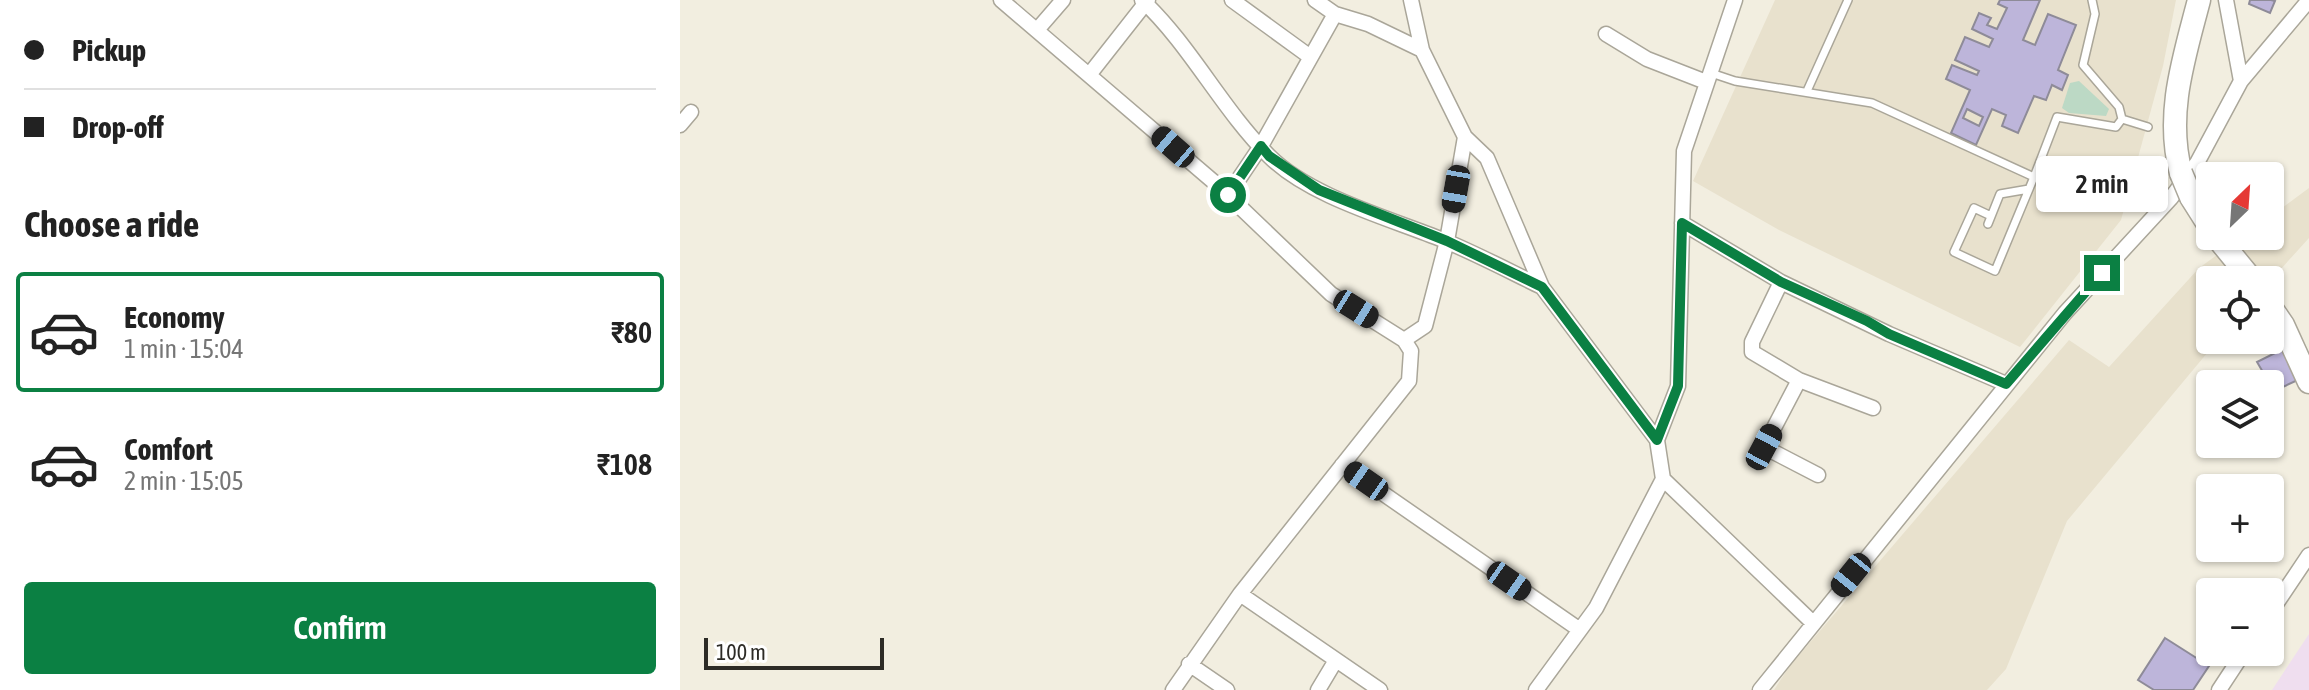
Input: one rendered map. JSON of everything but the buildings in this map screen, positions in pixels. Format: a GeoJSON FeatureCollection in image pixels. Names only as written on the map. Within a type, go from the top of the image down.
{"type":"FeatureCollection","features":[{"type":"Feature","properties":{"kind":"main road"},"geometry":{"type":"LineString","coordinates":[[2196,10],[2175,105],[2173,145],[2181,173],[2196,201]]}},
{"type":"Feature","properties":{"kind":"main road"},"geometry":{"type":"LineString","coordinates":[[2227,250],[2241,266]]}},
{"type":"Feature","properties":{"kind":"main road"},"geometry":{"type":"LineString","coordinates":[[2284,327],[2309,382]]}},
{"type":"Feature","properties":{"kind":"street"},"geometry":{"type":"LineString","coordinates":[[1001,0],[1228,195],[1331,294],[1404,340],[1411,351],[1409,381],[1240,594],[1173,690]]}},
{"type":"Feature","properties":{"kind":"street"},"geometry":{"type":"LineString","coordinates":[[1037,30],[1063,0]]}},
{"type":"Feature","properties":{"kind":"street"},"geometry":{"type":"LineString","coordinates":[[1232,0],[1309,56]]}},
{"type":"Feature","properties":{"kind":"street"},"geometry":{"type":"LineString","coordinates":[[1315,0],[1335,14],[1368,24],[1422,50]]}},
{"type":"Feature","properties":{"kind":"street"},"geometry":{"type":"LineString","coordinates":[[1411,0],[1422,50],[1465,137],[1487,158],[1542,287],[1657,440],[1663,479],[1596,608],[1536,690]]}},
{"type":"Feature","properties":{"kind":"street"},"geometry":{"type":"LineString","coordinates":[[1657,440],[1678,386],[1684,151],[1735,0]]}},
{"type":"Feature","properties":{"kind":"street"},"geometry":{"type":"LineString","coordinates":[[2226,0],[2241,81]]}},
{"type":"Feature","properties":{"kind":"street"},"geometry":{"type":"LineString","coordinates":[[1760,690],[2006,384],[2065,313],[2158,212],[2197,163],[2241,81],[2309,0]]}},
{"type":"Feature","properties":{"kind":"street"},"geometry":{"type":"LineString","coordinates":[[1089,75],[1145,1],[1269,156],[1319,190],[1447,241],[1542,287]]}},
{"type":"Feature","properties":{"kind":"street"},"geometry":{"type":"LineString","coordinates":[[1228,195],[1261,146],[1335,14]]}},
{"type":"Feature","properties":{"kind":"street"},"geometry":{"type":"LineString","coordinates":[[1606,34],[1647,59],[1708,77]]}},
{"type":"Feature","properties":{"kind":"street"},"geometry":{"type":"LineString","coordinates":[[680,125],[691,112]]}},
{"type":"Feature","properties":{"kind":"street"},"geometry":{"type":"LineString","coordinates":[[1404,340],[1425,326],[1447,241],[1465,137]]}},
{"type":"Feature","properties":{"kind":"street"},"geometry":{"type":"LineString","coordinates":[[1682,223],[1781,282],[1889,334],[2006,384]]}},
{"type":"Feature","properties":{"kind":"street"},"geometry":{"type":"LineString","coordinates":[[1781,282],[1752,342],[1752,352],[1799,380],[1873,408]]}},
{"type":"Feature","properties":{"kind":"street"},"geometry":{"type":"LineString","coordinates":[[1799,380],[1764,447],[1818,475]]}},
{"type":"Feature","properties":{"kind":"street"},"geometry":{"type":"LineString","coordinates":[[1342,465],[1580,630]]}},
{"type":"Feature","properties":{"kind":"street"},"geometry":{"type":"LineString","coordinates":[[1663,479],[1812,622]]}},
{"type":"Feature","properties":{"kind":"street"},"geometry":{"type":"LineString","coordinates":[[2284,592],[2309,555]]}},
{"type":"Feature","properties":{"kind":"street"},"geometry":{"type":"LineString","coordinates":[[1240,594],[1380,690]]}},
{"type":"Feature","properties":{"kind":"street"},"geometry":{"type":"LineString","coordinates":[[1318,690],[1336,660]]}},
{"type":"Feature","properties":{"kind":"street"},"geometry":{"type":"LineString","coordinates":[[1189,664],[1227,690]]}},
{"type":"Feature","properties":{"kind":"street"},"geometry":{"type":"LineString","coordinates":[[2219,690],[2235,666]]}},
{"type":"Feature","properties":{"kind":"lane"},"geometry":{"type":"LineString","coordinates":[[1807,91],[1848,0]]}},
{"type":"Feature","properties":{"kind":"lane"},"geometry":{"type":"LineString","coordinates":[[2092,0],[2095,14],[2083,65],[2119,107],[2122,119]]}},
{"type":"Feature","properties":{"kind":"lane"},"geometry":{"type":"LineString","coordinates":[[1708,77],[1872,103],[2034,177]]}},
{"type":"Feature","properties":{"kind":"lane"},"geometry":{"type":"LineString","coordinates":[[2029,189],[2000,194],[1990,220],[1974,208],[1954,252],[1995,271],[2034,177],[2057,117],[2116,127],[2122,119]]}},
{"type":"Feature","properties":{"kind":"lane"},"geometry":{"type":"LineString","coordinates":[[2122,119],[2148,127]]}},
{"type":"Feature","properties":{"kind":"path"},"geometry":{"type":"LineString","coordinates":[[2158,212],[2160,156]]}},
{"type":"Feature","properties":{"kind":"shaded area"},"geometry":{"type":"Polygon","coordinates":[[[1775,0],[2176,0],[2163,66],[2121,220],[2020,347],[1779,230],[1693,181],[1775,0]]]}},
{"type":"Feature","properties":{"kind":"shaded area"},"geometry":{"type":"Polygon","coordinates":[[[2309,188],[2309,238],[2284,266],[2202,266],[2224,250],[2284,250],[2284,207],[2309,188]]]}},
{"type":"Feature","properties":{"kind":"shaded area"},"geometry":{"type":"Polygon","coordinates":[[[2196,271],[2196,354],[2206,354],[2067,521],[2006,669],[1987,690],[1774,690],[1789,667],[2069,340],[2109,367],[2196,271]]]}},
{"type":"Feature","properties":{"kind":"shaded area"},"geometry":{"type":"Polygon","coordinates":[[[2309,634],[2309,690],[2272,690],[2309,634]]]}},
{"type":"Feature","properties":{"kind":"green space"},"geometry":{"type":"Polygon","coordinates":[[[2079,81],[2109,109],[2106,116],[2069,113],[2062,108],[2070,83],[2079,81]]]}},
{"type":"Feature","properties":{"kind":"route"},"geometry":{"type":"LineString","coordinates":[[1228,195],[1261,146],[1269,156],[1319,190],[1447,241],[1542,287],[1657,440],[1678,386],[1682,223],[1769,272],[1781,282],[1889,334],[2006,384],[2102,273]]}}]}
